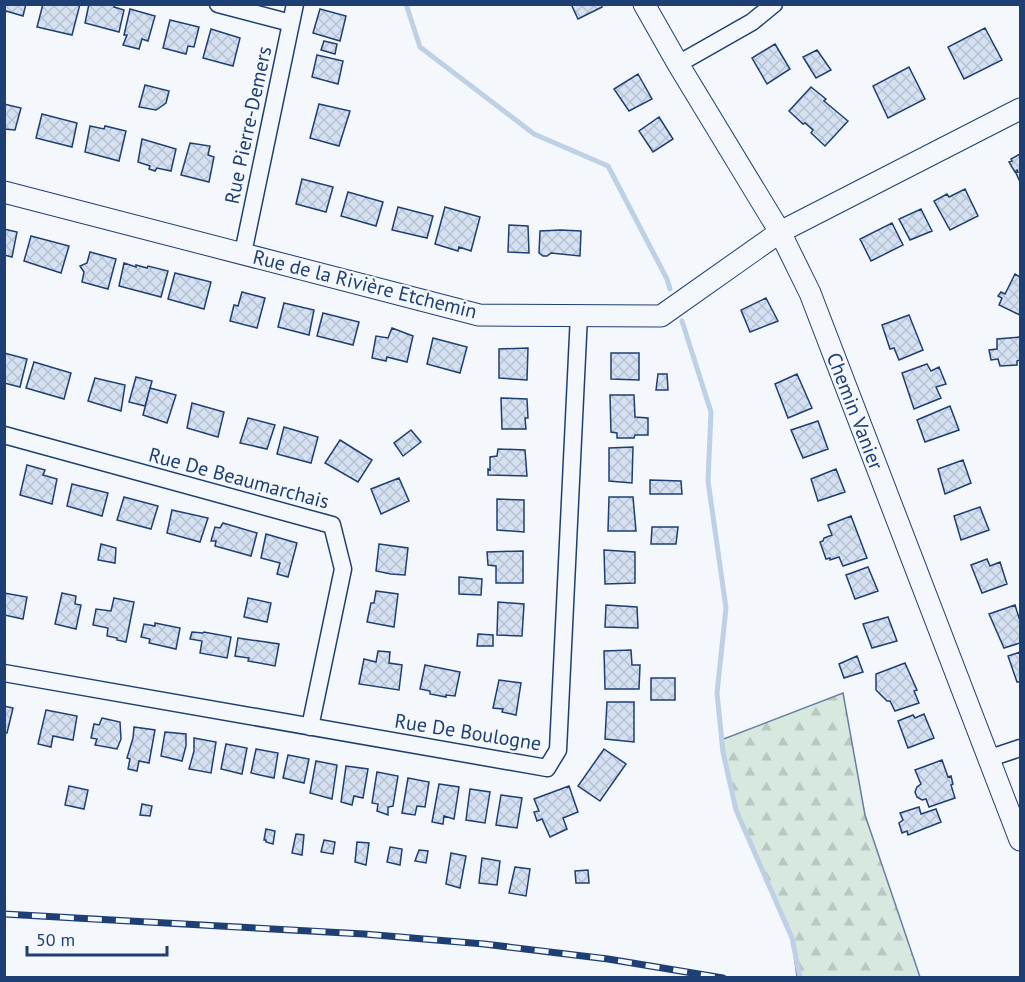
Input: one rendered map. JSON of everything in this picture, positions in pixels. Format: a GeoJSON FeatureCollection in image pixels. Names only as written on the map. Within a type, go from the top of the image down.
{"type":"FeatureCollection","features":[{"type":"Feature","properties":{"kind":"street"},"geometry":{"type":"LineString","coordinates":[[218,4],[291,23]]}},
{"type":"Feature","properties":{"kind":"street","name":"Rue Pierre-Demers"},"geometry":{"type":"LineString","coordinates":[[243,254],[295,4]]}},
{"type":"Feature","properties":{"kind":"street","name":"Chemin Vanier"},"geometry":{"type":"LineString","coordinates":[[644,4],[780,232],[810,293],[1020,840]]}},
{"type":"Feature","properties":{"kind":"street"},"geometry":{"type":"LineString","coordinates":[[678,64],[752,22],[774,4]]}},
{"type":"Feature","properties":{"kind":"street","name":"Rue de la Rivière Etchemin"},"geometry":{"type":"LineString","coordinates":[[4,192],[479,315],[661,316],[780,232],[1020,109]]}},
{"type":"Feature","properties":{"kind":"street","name":"Rue De Boulogne"},"geometry":{"type":"LineString","coordinates":[[4,674],[547,768],[558,750],[579,315]]}},
{"type":"Feature","properties":{"kind":"street","name":"Rue De Beaumarchais"},"geometry":{"type":"LineString","coordinates":[[4,435],[332,525],[343,569],[310,727]]}},
{"type":"Feature","properties":{"kind":"street"},"geometry":{"type":"LineString","coordinates":[[990,758],[1020,748]]}},
{"type":"Feature","properties":{"kind":"green space"},"geometry":{"type":"Polygon","coordinates":[[[843,693],[865,815],[920,977],[797,977],[792,938],[736,810],[721,740],[843,693]]]}},
{"type":"Feature","properties":{"kind":"building"},"geometry":{"type":"Polygon","coordinates":[[[4,4],[26,4],[23,16],[6,11],[4,17],[4,4]]]}},
{"type":"Feature","properties":{"kind":"building"},"geometry":{"type":"Polygon","coordinates":[[[43,4],[80,4],[72,35],[37,27],[43,4]]]}},
{"type":"Feature","properties":{"kind":"building"},"geometry":{"type":"Polygon","coordinates":[[[89,4],[115,4],[114,7],[124,10],[119,32],[85,23],[89,4]]]}},
{"type":"Feature","properties":{"kind":"building"},"geometry":{"type":"Polygon","coordinates":[[[571,4],[601,4],[602,7],[578,19],[571,4]]]}},
{"type":"Feature","properties":{"kind":"building"},"geometry":{"type":"Polygon","coordinates":[[[130,9],[155,16],[148,41],[142,39],[139,49],[123,45],[127,35],[124,35],[130,9]]]}},
{"type":"Feature","properties":{"kind":"building"},"geometry":{"type":"Polygon","coordinates":[[[320,9],[346,16],[340,41],[313,33],[320,9]]]}},
{"type":"Feature","properties":{"kind":"building"},"geometry":{"type":"Polygon","coordinates":[[[170,20],[199,27],[194,47],[188,46],[186,54],[163,48],[170,20]]]}},
{"type":"Feature","properties":{"kind":"building"},"geometry":{"type":"Polygon","coordinates":[[[985,28],[1002,60],[964,79],[948,47],[985,28]]]}},
{"type":"Feature","properties":{"kind":"building"},"geometry":{"type":"Polygon","coordinates":[[[211,29],[240,38],[233,66],[203,58],[211,29]]]}},
{"type":"Feature","properties":{"kind":"building"},"geometry":{"type":"Polygon","coordinates":[[[324,41],[337,44],[335,54],[321,50],[324,41]]]}},
{"type":"Feature","properties":{"kind":"building"},"geometry":{"type":"Polygon","coordinates":[[[775,44],[790,69],[767,84],[752,58],[775,44]]]}},
{"type":"Feature","properties":{"kind":"building"},"geometry":{"type":"Polygon","coordinates":[[[817,50],[831,70],[816,78],[803,57],[817,50]]]}},
{"type":"Feature","properties":{"kind":"building"},"geometry":{"type":"Polygon","coordinates":[[[317,55],[343,61],[338,84],[312,77],[317,55]]]}},
{"type":"Feature","properties":{"kind":"building"},"geometry":{"type":"Polygon","coordinates":[[[909,67],[925,99],[888,118],[873,86],[909,67]]]}},
{"type":"Feature","properties":{"kind":"building"},"geometry":{"type":"Polygon","coordinates":[[[638,74],[652,99],[629,111],[614,89],[638,74]]]}},
{"type":"Feature","properties":{"kind":"building"},"geometry":{"type":"Polygon","coordinates":[[[145,85],[169,91],[166,103],[156,110],[139,107],[145,85]]]}},
{"type":"Feature","properties":{"kind":"building"},"geometry":{"type":"Polygon","coordinates":[[[811,87],[848,121],[825,146],[811,133],[813,130],[789,111],[811,87]]]}},
{"type":"Feature","properties":{"kind":"building"},"geometry":{"type":"Polygon","coordinates":[[[4,104],[21,108],[15,130],[4,129],[4,104]]]}},
{"type":"Feature","properties":{"kind":"building"},"geometry":{"type":"Polygon","coordinates":[[[319,104],[350,111],[339,146],[310,138],[319,104]]]}},
{"type":"Feature","properties":{"kind":"building"},"geometry":{"type":"Polygon","coordinates":[[[42,114],[77,123],[72,147],[36,138],[42,114]]]}},
{"type":"Feature","properties":{"kind":"building"},"geometry":{"type":"Polygon","coordinates":[[[659,117],[673,139],[653,152],[639,131],[659,117]]]}},
{"type":"Feature","properties":{"kind":"building"},"geometry":{"type":"Polygon","coordinates":[[[90,126],[104,129],[105,126],[126,131],[119,161],[85,152],[90,126]]]}},
{"type":"Feature","properties":{"kind":"building"},"geometry":{"type":"Polygon","coordinates":[[[142,139],[176,149],[171,171],[157,168],[155,171],[149,169],[150,166],[138,162],[142,139]]]}},
{"type":"Feature","properties":{"kind":"building"},"geometry":{"type":"Polygon","coordinates":[[[190,143],[210,146],[208,155],[214,157],[209,182],[181,175],[190,143]]]}},
{"type":"Feature","properties":{"kind":"building"},"geometry":{"type":"Polygon","coordinates":[[[1020,154],[1020,182],[1017,170],[1015,172],[1009,162],[1020,154]]]}},
{"type":"Feature","properties":{"kind":"building"},"geometry":{"type":"Polygon","coordinates":[[[302,179],[333,187],[326,212],[296,204],[302,179]]]}},
{"type":"Feature","properties":{"kind":"building"},"geometry":{"type":"Polygon","coordinates":[[[965,189],[978,216],[950,230],[934,201],[947,194],[949,197],[965,189]]]}},
{"type":"Feature","properties":{"kind":"building"},"geometry":{"type":"Polygon","coordinates":[[[348,192],[383,202],[376,226],[341,216],[348,192]]]}},
{"type":"Feature","properties":{"kind":"building"},"geometry":{"type":"Polygon","coordinates":[[[398,207],[433,216],[427,238],[392,230],[398,207]]]}},
{"type":"Feature","properties":{"kind":"building"},"geometry":{"type":"Polygon","coordinates":[[[445,207],[480,217],[471,251],[459,247],[458,251],[435,244],[445,207]]]}},
{"type":"Feature","properties":{"kind":"building"},"geometry":{"type":"Polygon","coordinates":[[[921,209],[932,231],[910,240],[899,219],[921,209]]]}},
{"type":"Feature","properties":{"kind":"building"},"geometry":{"type":"Polygon","coordinates":[[[892,223],[903,245],[871,261],[860,239],[892,223]]]}},
{"type":"Feature","properties":{"kind":"building"},"geometry":{"type":"Polygon","coordinates":[[[509,225],[528,226],[529,253],[508,252],[509,225]]]}},
{"type":"Feature","properties":{"kind":"building"},"geometry":{"type":"Polygon","coordinates":[[[4,229],[17,232],[12,257],[4,255],[4,229]]]}},
{"type":"Feature","properties":{"kind":"building"},"geometry":{"type":"Polygon","coordinates":[[[540,231],[581,231],[580,256],[551,253],[543,256],[539,253],[540,231]]]}},
{"type":"Feature","properties":{"kind":"building"},"geometry":{"type":"Polygon","coordinates":[[[31,236],[69,246],[61,273],[24,261],[31,236]]]}},
{"type":"Feature","properties":{"kind":"building"},"geometry":{"type":"Polygon","coordinates":[[[90,252],[116,259],[108,289],[82,282],[84,272],[80,266],[87,263],[90,252]]]}},
{"type":"Feature","properties":{"kind":"building"},"geometry":{"type":"Polygon","coordinates":[[[124,263],[168,271],[161,297],[119,286],[124,263]]]}},
{"type":"Feature","properties":{"kind":"building"},"geometry":{"type":"Polygon","coordinates":[[[175,273],[211,282],[204,309],[168,299],[175,273]]]}},
{"type":"Feature","properties":{"kind":"building"},"geometry":{"type":"Polygon","coordinates":[[[1015,274],[1020,277],[1020,315],[999,305],[1002,298],[998,296],[1001,292],[1005,294],[1015,274]]]}},
{"type":"Feature","properties":{"kind":"building"},"geometry":{"type":"Polygon","coordinates":[[[242,292],[265,298],[257,328],[230,321],[234,305],[238,306],[242,292]]]}},
{"type":"Feature","properties":{"kind":"building"},"geometry":{"type":"Polygon","coordinates":[[[766,298],[778,321],[750,332],[741,310],[766,298]]]}},
{"type":"Feature","properties":{"kind":"building"},"geometry":{"type":"Polygon","coordinates":[[[284,303],[314,310],[309,335],[278,327],[284,303]]]}},
{"type":"Feature","properties":{"kind":"building"},"geometry":{"type":"Polygon","coordinates":[[[323,313],[359,322],[353,345],[317,336],[323,313]]]}},
{"type":"Feature","properties":{"kind":"building"},"geometry":{"type":"Polygon","coordinates":[[[909,315],[923,350],[899,360],[894,348],[890,349],[882,325],[909,315]]]}},
{"type":"Feature","properties":{"kind":"building"},"geometry":{"type":"Polygon","coordinates":[[[392,328],[413,336],[407,362],[387,357],[386,361],[372,358],[376,336],[388,338],[392,328]]]}},
{"type":"Feature","properties":{"kind":"building"},"geometry":{"type":"Polygon","coordinates":[[[1020,337],[1020,360],[1017,361],[1017,365],[1000,366],[998,359],[991,360],[989,350],[997,349],[997,339],[1020,337]]]}},
{"type":"Feature","properties":{"kind":"building"},"geometry":{"type":"Polygon","coordinates":[[[433,338],[467,347],[460,373],[427,364],[433,338]]]}},
{"type":"Feature","properties":{"kind":"building"},"geometry":{"type":"Polygon","coordinates":[[[528,348],[527,380],[499,378],[499,349],[528,348]]]}},
{"type":"Feature","properties":{"kind":"building"},"geometry":{"type":"Polygon","coordinates":[[[4,353],[27,359],[20,387],[4,383],[4,353]]]}},
{"type":"Feature","properties":{"kind":"building"},"geometry":{"type":"Polygon","coordinates":[[[611,353],[639,353],[639,380],[611,379],[611,353]]]}},
{"type":"Feature","properties":{"kind":"building"},"geometry":{"type":"Polygon","coordinates":[[[34,362],[71,373],[64,399],[26,388],[34,362]]]}},
{"type":"Feature","properties":{"kind":"building"},"geometry":{"type":"Polygon","coordinates":[[[927,364],[931,371],[939,367],[946,384],[936,387],[941,398],[914,409],[902,373],[927,364]]]}},
{"type":"Feature","properties":{"kind":"building"},"geometry":{"type":"Polygon","coordinates":[[[658,374],[667,374],[668,390],[656,390],[658,374]]]}},
{"type":"Feature","properties":{"kind":"building"},"geometry":{"type":"Polygon","coordinates":[[[797,374],[812,408],[788,418],[775,384],[797,374]]]}},
{"type":"Feature","properties":{"kind":"building"},"geometry":{"type":"Polygon","coordinates":[[[136,377],[152,381],[145,406],[129,402],[136,377]]]}},
{"type":"Feature","properties":{"kind":"building"},"geometry":{"type":"Polygon","coordinates":[[[95,378],[125,385],[121,411],[88,401],[95,378]]]}},
{"type":"Feature","properties":{"kind":"building"},"geometry":{"type":"Polygon","coordinates":[[[150,388],[176,395],[167,423],[143,415],[150,388]]]}},
{"type":"Feature","properties":{"kind":"building"},"geometry":{"type":"Polygon","coordinates":[[[610,395],[634,395],[635,417],[648,418],[648,435],[617,438],[617,433],[611,432],[610,395]]]}},
{"type":"Feature","properties":{"kind":"building"},"geometry":{"type":"Polygon","coordinates":[[[501,398],[527,399],[526,429],[502,429],[501,398]]]}},
{"type":"Feature","properties":{"kind":"building"},"geometry":{"type":"Polygon","coordinates":[[[192,403],[224,412],[218,437],[187,428],[192,403]]]}},
{"type":"Feature","properties":{"kind":"building"},"geometry":{"type":"Polygon","coordinates":[[[950,406],[959,430],[925,442],[917,420],[950,406]]]}},
{"type":"Feature","properties":{"kind":"building"},"geometry":{"type":"Polygon","coordinates":[[[248,418],[275,425],[267,449],[240,443],[248,418]]]}},
{"type":"Feature","properties":{"kind":"building"},"geometry":{"type":"Polygon","coordinates":[[[818,421],[828,449],[803,458],[791,430],[818,421]]]}},
{"type":"Feature","properties":{"kind":"building"},"geometry":{"type":"Polygon","coordinates":[[[284,427],[318,437],[311,463],[277,454],[284,427]]]}},
{"type":"Feature","properties":{"kind":"building"},"geometry":{"type":"Polygon","coordinates":[[[411,430],[421,442],[403,456],[394,443],[411,430]]]}},
{"type":"Feature","properties":{"kind":"building"},"geometry":{"type":"Polygon","coordinates":[[[340,440],[372,460],[358,482],[325,463],[340,440]]]}},
{"type":"Feature","properties":{"kind":"building"},"geometry":{"type":"Polygon","coordinates":[[[633,447],[632,483],[609,481],[609,448],[633,447]]]}},
{"type":"Feature","properties":{"kind":"building"},"geometry":{"type":"Polygon","coordinates":[[[498,449],[525,450],[527,476],[488,475],[490,457],[497,456],[498,449]]]}},
{"type":"Feature","properties":{"kind":"building"},"geometry":{"type":"Polygon","coordinates":[[[963,460],[971,483],[945,494],[938,469],[963,460]]]}},
{"type":"Feature","properties":{"kind":"building"},"geometry":{"type":"Polygon","coordinates":[[[27,465],[45,470],[43,475],[57,479],[52,504],[20,495],[27,465]]]}},
{"type":"Feature","properties":{"kind":"building"},"geometry":{"type":"Polygon","coordinates":[[[836,469],[845,492],[818,501],[811,479],[836,469]]]}},
{"type":"Feature","properties":{"kind":"building"},"geometry":{"type":"Polygon","coordinates":[[[399,478],[409,501],[381,514],[371,489],[399,478]]]}},
{"type":"Feature","properties":{"kind":"building"},"geometry":{"type":"Polygon","coordinates":[[[650,480],[681,481],[682,494],[650,494],[650,480]]]}},
{"type":"Feature","properties":{"kind":"building"},"geometry":{"type":"Polygon","coordinates":[[[72,484],[108,493],[102,516],[67,506],[72,484]]]}},
{"type":"Feature","properties":{"kind":"building"},"geometry":{"type":"Polygon","coordinates":[[[124,497],[158,506],[151,529],[117,520],[124,497]]]}},
{"type":"Feature","properties":{"kind":"building"},"geometry":{"type":"Polygon","coordinates":[[[609,497],[633,497],[636,531],[608,531],[609,497]]]}},
{"type":"Feature","properties":{"kind":"building"},"geometry":{"type":"Polygon","coordinates":[[[497,499],[524,500],[524,532],[497,530],[497,499]]]}},
{"type":"Feature","properties":{"kind":"building"},"geometry":{"type":"Polygon","coordinates":[[[980,507],[989,530],[961,540],[954,516],[980,507]]]}},
{"type":"Feature","properties":{"kind":"building"},"geometry":{"type":"Polygon","coordinates":[[[172,510],[208,518],[200,542],[167,533],[172,510]]]}},
{"type":"Feature","properties":{"kind":"building"},"geometry":{"type":"Polygon","coordinates":[[[851,516],[867,558],[843,566],[839,557],[826,559],[820,542],[832,535],[828,525],[851,516]]]}},
{"type":"Feature","properties":{"kind":"building"},"geometry":{"type":"Polygon","coordinates":[[[223,523],[257,533],[251,556],[215,546],[216,541],[211,541],[215,527],[220,528],[223,523]]]}},
{"type":"Feature","properties":{"kind":"building"},"geometry":{"type":"Polygon","coordinates":[[[652,527],[678,527],[676,544],[651,544],[652,527]]]}},
{"type":"Feature","properties":{"kind":"building"},"geometry":{"type":"Polygon","coordinates":[[[266,534],[297,543],[288,577],[277,574],[280,563],[261,558],[266,534]]]}},
{"type":"Feature","properties":{"kind":"building"},"geometry":{"type":"Polygon","coordinates":[[[101,544],[116,548],[115,563],[98,560],[101,544]]]}},
{"type":"Feature","properties":{"kind":"building"},"geometry":{"type":"Polygon","coordinates":[[[379,544],[408,548],[405,575],[376,571],[379,544]]]}},
{"type":"Feature","properties":{"kind":"building"},"geometry":{"type":"Polygon","coordinates":[[[604,550],[635,552],[635,583],[605,584],[604,550]]]}},
{"type":"Feature","properties":{"kind":"building"},"geometry":{"type":"Polygon","coordinates":[[[523,551],[523,583],[496,583],[496,566],[488,565],[487,552],[523,551]]]}},
{"type":"Feature","properties":{"kind":"building"},"geometry":{"type":"Polygon","coordinates":[[[987,559],[990,566],[1000,562],[1007,584],[982,593],[971,565],[987,559]]]}},
{"type":"Feature","properties":{"kind":"building"},"geometry":{"type":"Polygon","coordinates":[[[868,567],[878,591],[855,599],[846,575],[868,567]]]}},
{"type":"Feature","properties":{"kind":"building"},"geometry":{"type":"Polygon","coordinates":[[[459,577],[482,579],[481,595],[459,594],[459,577]]]}},
{"type":"Feature","properties":{"kind":"building"},"geometry":{"type":"Polygon","coordinates":[[[376,591],[398,594],[394,627],[367,622],[376,591]]]}},
{"type":"Feature","properties":{"kind":"building"},"geometry":{"type":"Polygon","coordinates":[[[4,593],[27,597],[23,619],[4,615],[4,593]]]}},
{"type":"Feature","properties":{"kind":"building"},"geometry":{"type":"Polygon","coordinates":[[[62,593],[76,596],[75,604],[81,605],[76,629],[55,624],[62,593]]]}},
{"type":"Feature","properties":{"kind":"building"},"geometry":{"type":"Polygon","coordinates":[[[114,598],[134,602],[126,642],[107,636],[108,628],[93,625],[96,609],[111,611],[114,598]]]}},
{"type":"Feature","properties":{"kind":"building"},"geometry":{"type":"Polygon","coordinates":[[[248,598],[271,603],[267,622],[244,617],[248,598]]]}},
{"type":"Feature","properties":{"kind":"building"},"geometry":{"type":"Polygon","coordinates":[[[498,602],[524,604],[522,636],[497,635],[498,602]]]}},
{"type":"Feature","properties":{"kind":"building"},"geometry":{"type":"Polygon","coordinates":[[[606,605],[637,607],[638,628],[605,627],[606,605]]]}},
{"type":"Feature","properties":{"kind":"building"},"geometry":{"type":"Polygon","coordinates":[[[1015,605],[1020,621],[1020,643],[1004,648],[989,614],[1015,605]]]}},
{"type":"Feature","properties":{"kind":"building"},"geometry":{"type":"Polygon","coordinates":[[[888,617],[897,641],[872,648],[863,624],[888,617]]]}},
{"type":"Feature","properties":{"kind":"building"},"geometry":{"type":"Polygon","coordinates":[[[155,623],[180,628],[176,649],[149,643],[150,639],[141,637],[144,624],[155,626],[155,623]]]}},
{"type":"Feature","properties":{"kind":"building"},"geometry":{"type":"Polygon","coordinates":[[[192,632],[231,637],[227,658],[200,653],[202,641],[190,639],[192,632]]]}},
{"type":"Feature","properties":{"kind":"building"},"geometry":{"type":"Polygon","coordinates":[[[478,634],[493,635],[493,646],[477,646],[478,634]]]}},
{"type":"Feature","properties":{"kind":"building"},"geometry":{"type":"Polygon","coordinates":[[[238,638],[279,644],[275,666],[235,656],[238,638]]]}},
{"type":"Feature","properties":{"kind":"building"},"geometry":{"type":"Polygon","coordinates":[[[631,650],[632,665],[640,665],[639,689],[605,689],[604,651],[631,650]]]}},
{"type":"Feature","properties":{"kind":"building"},"geometry":{"type":"Polygon","coordinates":[[[378,651],[390,652],[389,663],[402,665],[399,690],[359,684],[364,659],[376,662],[378,651]]]}},
{"type":"Feature","properties":{"kind":"building"},"geometry":{"type":"Polygon","coordinates":[[[1020,652],[1020,682],[1017,682],[1008,656],[1020,652]]]}},
{"type":"Feature","properties":{"kind":"building"},"geometry":{"type":"Polygon","coordinates":[[[857,656],[863,672],[844,678],[839,664],[857,656]]]}},
{"type":"Feature","properties":{"kind":"building"},"geometry":{"type":"Polygon","coordinates":[[[905,663],[917,690],[914,691],[919,703],[895,711],[890,701],[887,701],[876,690],[876,674],[905,663]]]}},
{"type":"Feature","properties":{"kind":"building"},"geometry":{"type":"Polygon","coordinates":[[[425,665],[460,672],[455,696],[430,694],[430,691],[420,689],[425,665]]]}},
{"type":"Feature","properties":{"kind":"building"},"geometry":{"type":"Polygon","coordinates":[[[651,678],[675,678],[675,700],[651,700],[651,678]]]}},
{"type":"Feature","properties":{"kind":"building"},"geometry":{"type":"Polygon","coordinates":[[[499,680],[521,683],[516,715],[502,712],[503,709],[493,708],[499,680]]]}},
{"type":"Feature","properties":{"kind":"building"},"geometry":{"type":"Polygon","coordinates":[[[607,702],[634,702],[634,742],[605,739],[607,702]]]}},
{"type":"Feature","properties":{"kind":"building"},"geometry":{"type":"Polygon","coordinates":[[[4,706],[13,708],[7,733],[4,733],[4,706]]]}},
{"type":"Feature","properties":{"kind":"building"},"geometry":{"type":"Polygon","coordinates":[[[46,710],[77,716],[73,740],[53,736],[51,747],[38,744],[46,710]]]}},
{"type":"Feature","properties":{"kind":"building"},"geometry":{"type":"Polygon","coordinates":[[[924,714],[934,738],[908,748],[898,721],[913,715],[915,718],[924,714]]]}},
{"type":"Feature","properties":{"kind":"building"},"geometry":{"type":"Polygon","coordinates":[[[102,718],[120,722],[121,739],[117,749],[95,745],[97,739],[91,738],[94,724],[99,725],[102,718]]]}},
{"type":"Feature","properties":{"kind":"building"},"geometry":{"type":"Polygon","coordinates":[[[134,727],[155,730],[149,763],[139,761],[137,771],[128,769],[130,759],[127,758],[134,727]]]}},
{"type":"Feature","properties":{"kind":"building"},"geometry":{"type":"Polygon","coordinates":[[[165,732],[186,734],[182,761],[161,756],[165,732]]]}},
{"type":"Feature","properties":{"kind":"building"},"geometry":{"type":"Polygon","coordinates":[[[194,738],[216,742],[211,773],[189,769],[194,751],[194,738]]]}},
{"type":"Feature","properties":{"kind":"building"},"geometry":{"type":"Polygon","coordinates":[[[226,744],[247,748],[242,774],[221,769],[226,744]]]}},
{"type":"Feature","properties":{"kind":"building"},"geometry":{"type":"Polygon","coordinates":[[[256,749],[278,753],[274,778],[251,773],[256,749]]]}},
{"type":"Feature","properties":{"kind":"building"},"geometry":{"type":"Polygon","coordinates":[[[604,749],[626,764],[600,801],[578,786],[604,749]]]}},
{"type":"Feature","properties":{"kind":"building"},"geometry":{"type":"Polygon","coordinates":[[[288,755],[309,759],[304,783],[283,778],[288,755]]]}},
{"type":"Feature","properties":{"kind":"building"},"geometry":{"type":"Polygon","coordinates":[[[942,760],[948,777],[951,776],[955,798],[929,807],[926,799],[922,800],[917,797],[915,792],[921,784],[915,770],[942,760]]]}},
{"type":"Feature","properties":{"kind":"building"},"geometry":{"type":"Polygon","coordinates":[[[316,761],[337,765],[332,799],[310,793],[316,761]]]}},
{"type":"Feature","properties":{"kind":"building"},"geometry":{"type":"Polygon","coordinates":[[[346,766],[368,769],[363,798],[354,796],[352,805],[341,802],[346,766]]]}},
{"type":"Feature","properties":{"kind":"building"},"geometry":{"type":"Polygon","coordinates":[[[377,772],[398,776],[393,806],[388,807],[388,815],[377,811],[378,804],[372,803],[377,772]]]}},
{"type":"Feature","properties":{"kind":"building"},"geometry":{"type":"Polygon","coordinates":[[[408,778],[429,782],[425,807],[417,806],[415,815],[402,813],[408,778]]]}},
{"type":"Feature","properties":{"kind":"building"},"geometry":{"type":"Polygon","coordinates":[[[439,784],[459,787],[454,819],[444,816],[443,824],[432,822],[439,784]]]}},
{"type":"Feature","properties":{"kind":"building"},"geometry":{"type":"Polygon","coordinates":[[[69,786],[88,790],[84,809],[65,805],[69,786]]]}},
{"type":"Feature","properties":{"kind":"building"},"geometry":{"type":"Polygon","coordinates":[[[569,786],[578,812],[563,818],[567,829],[550,837],[542,819],[537,821],[534,812],[539,811],[534,799],[569,786]]]}},
{"type":"Feature","properties":{"kind":"building"},"geometry":{"type":"Polygon","coordinates":[[[470,789],[490,792],[485,823],[466,820],[470,789]]]}},
{"type":"Feature","properties":{"kind":"building"},"geometry":{"type":"Polygon","coordinates":[[[501,795],[522,798],[517,828],[496,825],[501,795]]]}},
{"type":"Feature","properties":{"kind":"building"},"geometry":{"type":"Polygon","coordinates":[[[142,804],[152,806],[150,816],[140,815],[142,804]]]}},
{"type":"Feature","properties":{"kind":"building"},"geometry":{"type":"Polygon","coordinates":[[[919,807],[921,814],[936,809],[941,822],[908,835],[907,831],[902,833],[899,823],[903,820],[900,813],[919,807]]]}},
{"type":"Feature","properties":{"kind":"building"},"geometry":{"type":"Polygon","coordinates":[[[266,829],[275,831],[273,844],[264,840],[266,829]]]}},
{"type":"Feature","properties":{"kind":"building"},"geometry":{"type":"Polygon","coordinates":[[[296,834],[304,835],[302,855],[292,853],[296,834]]]}},
{"type":"Feature","properties":{"kind":"building"},"geometry":{"type":"Polygon","coordinates":[[[324,840],[335,842],[333,854],[321,852],[324,840]]]}},
{"type":"Feature","properties":{"kind":"building"},"geometry":{"type":"Polygon","coordinates":[[[357,842],[369,843],[366,865],[355,862],[357,842]]]}},
{"type":"Feature","properties":{"kind":"building"},"geometry":{"type":"Polygon","coordinates":[[[390,847],[402,849],[400,865],[387,862],[390,847]]]}},
{"type":"Feature","properties":{"kind":"building"},"geometry":{"type":"Polygon","coordinates":[[[419,850],[428,851],[426,863],[415,861],[419,850]]]}},
{"type":"Feature","properties":{"kind":"building"},"geometry":{"type":"Polygon","coordinates":[[[451,853],[466,856],[460,888],[446,884],[451,853]]]}},
{"type":"Feature","properties":{"kind":"building"},"geometry":{"type":"Polygon","coordinates":[[[482,858],[500,861],[497,885],[479,883],[482,858]]]}},
{"type":"Feature","properties":{"kind":"building"},"geometry":{"type":"Polygon","coordinates":[[[515,867],[530,869],[526,896],[509,893],[515,867]]]}},
{"type":"Feature","properties":{"kind":"building"},"geometry":{"type":"Polygon","coordinates":[[[588,870],[589,883],[576,883],[575,871],[588,870]]]}},
{"type":"Feature","properties":{"kind":"waterway"},"geometry":{"type":"LineString","coordinates":[[406,4],[420,47],[534,134],[608,166],[667,279],[670,289]]}},
{"type":"Feature","properties":{"kind":"waterway"},"geometry":{"type":"LineString","coordinates":[[682,321],[711,412],[708,481],[726,608],[717,693],[723,752],[736,810],[792,938],[800,978]]}},
{"type":"Feature","properties":{"kind":"railway"},"geometry":{"type":"LineString","coordinates":[[4,914],[364,934],[484,944],[608,959],[723,978]]}}]}
